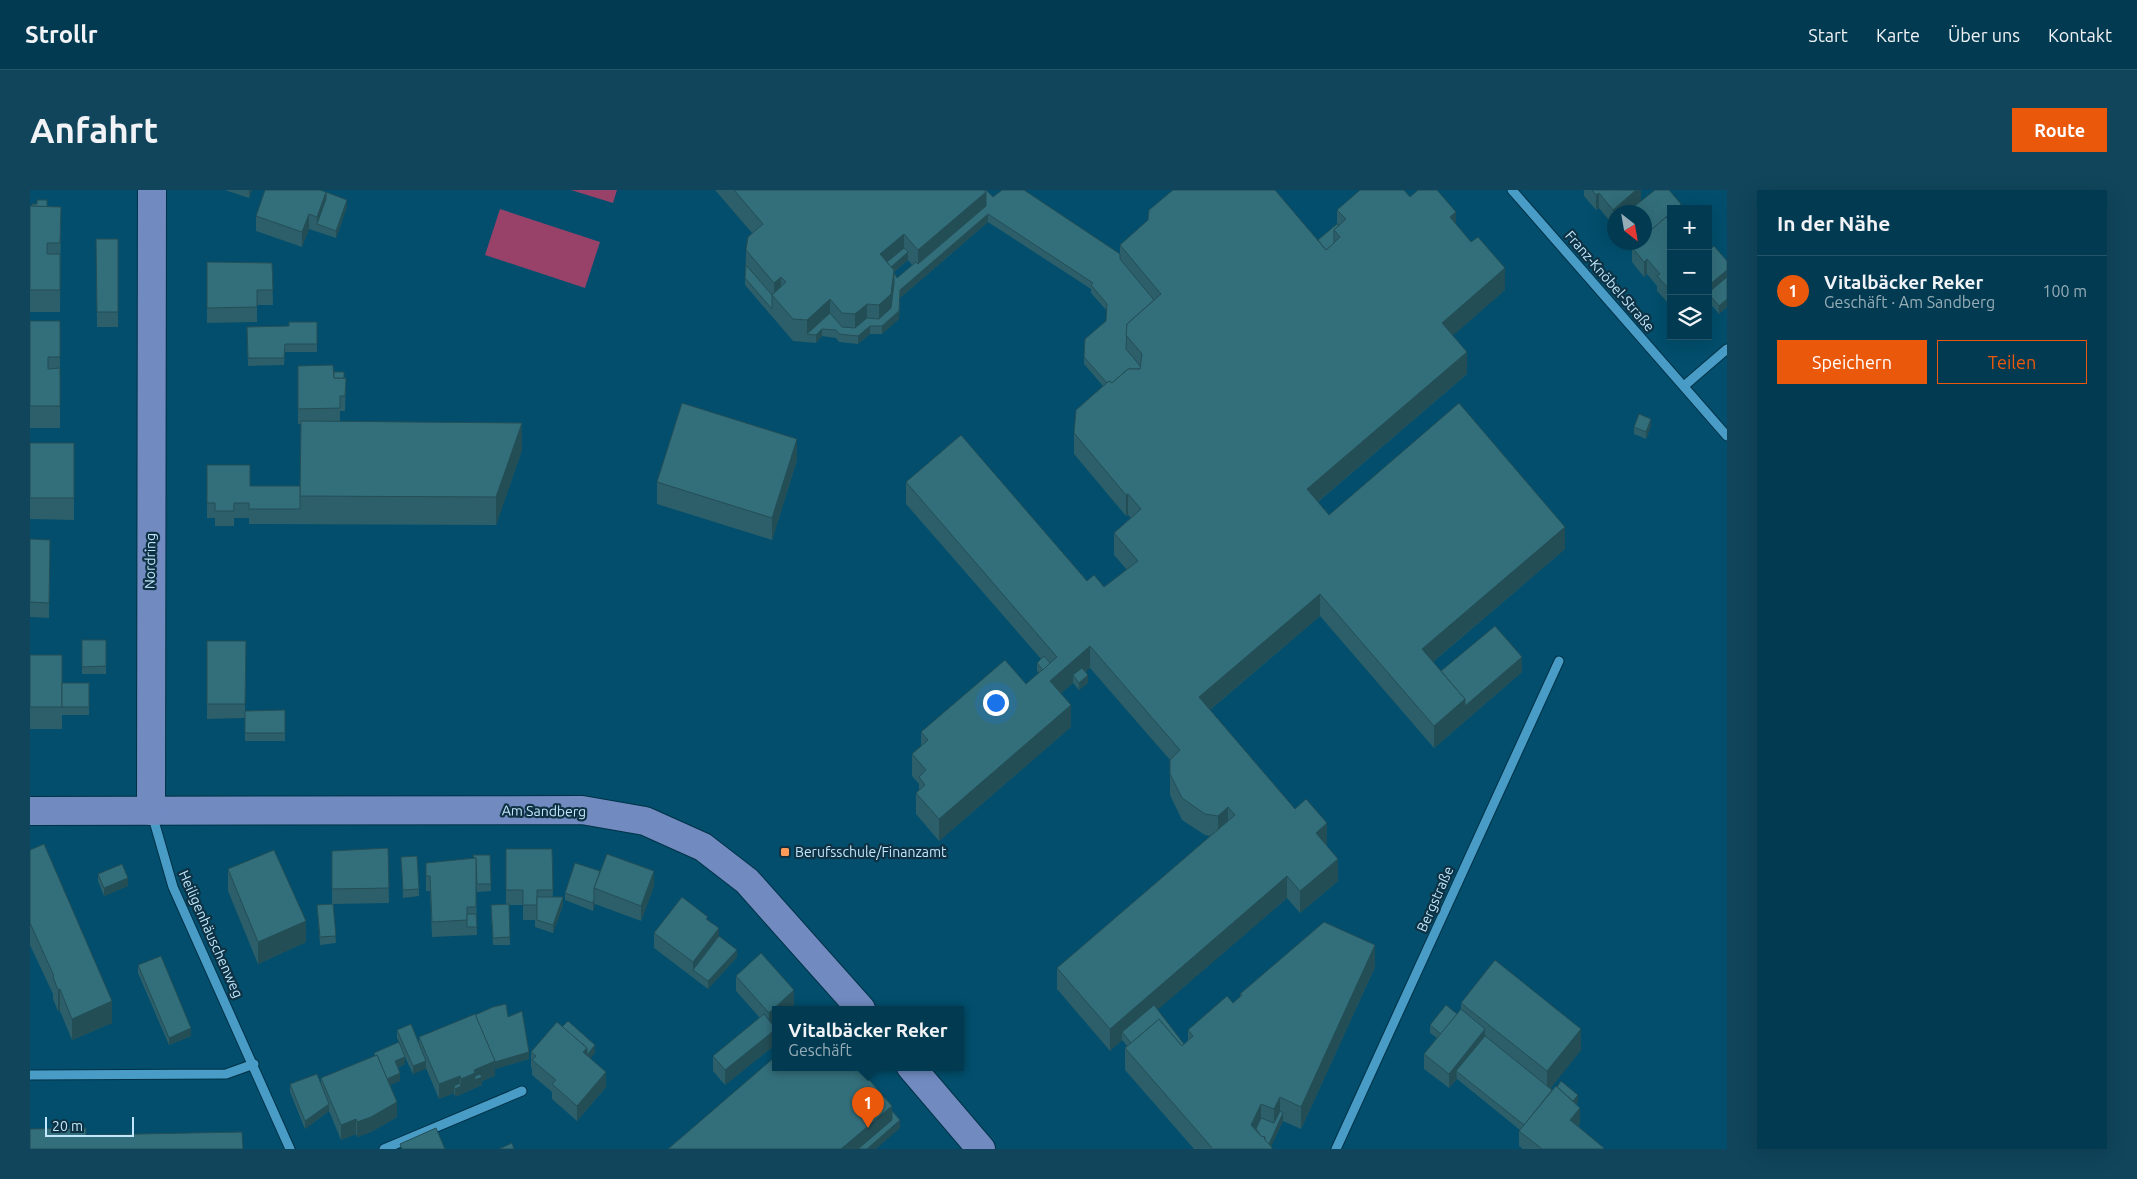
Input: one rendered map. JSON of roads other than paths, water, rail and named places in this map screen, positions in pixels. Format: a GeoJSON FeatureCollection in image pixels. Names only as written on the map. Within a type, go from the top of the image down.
{"type":"FeatureCollection","features":[{"type":"Feature","properties":{"kind":"main road","name":"Nordring"},"geometry":{"type":"LineString","coordinates":[[151,811],[152,190]]}},
{"type":"Feature","properties":{"kind":"main road","name":"Am Sandberg"},"geometry":{"type":"LineString","coordinates":[[151,811],[582,810],[645,821],[704,847],[747,881],[858,1006]]}},
{"type":"Feature","properties":{"kind":"main road"},"geometry":{"type":"LineString","coordinates":[[30,811],[151,811]]}},
{"type":"Feature","properties":{"kind":"main road"},"geometry":{"type":"LineString","coordinates":[[914,1071],[981,1149]]}},
{"type":"Feature","properties":{"kind":"street","name":"Franz-Knöbel-Straße"},"geometry":{"type":"LineString","coordinates":[[1512,190],[1727,436]]}},
{"type":"Feature","properties":{"kind":"street"},"geometry":{"type":"LineString","coordinates":[[1684,386],[1727,349]]}},
{"type":"Feature","properties":{"kind":"street","name":"Bergstraße"},"geometry":{"type":"LineString","coordinates":[[1336,1149],[1559,661]]}},
{"type":"Feature","properties":{"kind":"street","name":"Heiligenhäuschenweg"},"geometry":{"type":"LineString","coordinates":[[151,811],[173,887],[254,1064],[290,1149]]}},
{"type":"Feature","properties":{"kind":"street"},"geometry":{"type":"LineString","coordinates":[[30,1075],[226,1074],[254,1064]]}},
{"type":"Feature","properties":{"kind":"street"},"geometry":{"type":"LineString","coordinates":[[384,1149],[522,1091]]}},
{"type":"Feature","properties":{"kind":"place","name":"Berufsschule/Finanzamt"},"geometry":{"type":"Point","coordinates":[785,852]}},
{"type":"Feature","properties":{"kind":"place","name":"Vitalbäcker Reker"},"geometry":{"type":"Point","coordinates":[868,1128]}}]}
